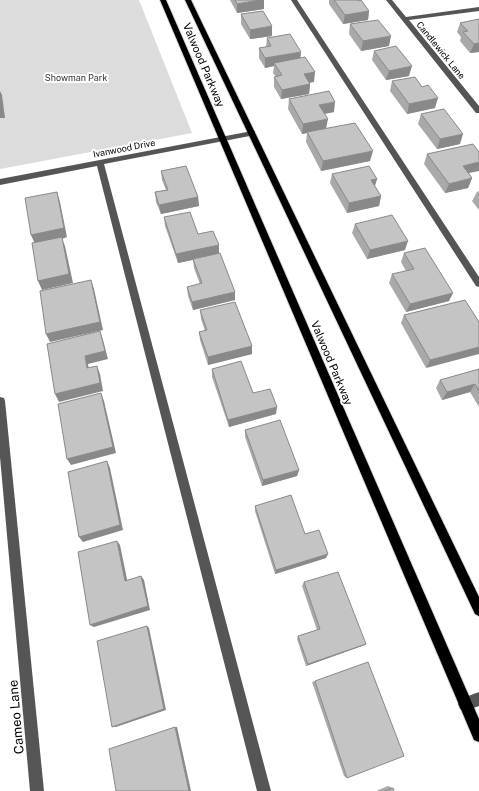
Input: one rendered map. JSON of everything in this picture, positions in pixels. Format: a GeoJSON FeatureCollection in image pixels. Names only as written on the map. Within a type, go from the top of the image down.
{"type":"FeatureCollection","features":[{"type":"Feature","properties":{"kind":"main road","name":"Valwood Parkway"},"geometry":{"type":"LineString","coordinates":[[163,0],[479,736]]}},
{"type":"Feature","properties":{"kind":"main road","name":"Valwood Parkway"},"geometry":{"type":"LineString","coordinates":[[188,0],[479,610]]}},
{"type":"Feature","properties":{"kind":"street"},"geometry":{"type":"LineString","coordinates":[[294,0],[479,284]]}},
{"type":"Feature","properties":{"kind":"street","name":"Candlewick Lane"},"geometry":{"type":"LineString","coordinates":[[389,0],[479,110]]}},
{"type":"Feature","properties":{"kind":"street"},"geometry":{"type":"LineString","coordinates":[[405,19],[479,9]]}},
{"type":"Feature","properties":{"kind":"street","name":"Ivanwood Drive"},"geometry":{"type":"LineString","coordinates":[[0,182],[252,133]]}},
{"type":"Feature","properties":{"kind":"street"},"geometry":{"type":"LineString","coordinates":[[100,162],[264,791]]}},
{"type":"Feature","properties":{"kind":"street","name":"Cameo Lane"},"geometry":{"type":"LineString","coordinates":[[0,401],[37,791]]}},
{"type":"Feature","properties":{"kind":"street"},"geometry":{"type":"LineString","coordinates":[[465,704],[479,699]]}},
{"type":"Feature","properties":{"kind":"green space","name":"Showman Park"},"geometry":{"type":"Polygon","coordinates":[[[0,0],[139,0],[192,133],[0,169],[0,0]]]}},
{"type":"Feature","properties":{"kind":"building"},"geometry":{"type":"Polygon","coordinates":[[[235,0],[260,0],[237,4],[235,0]]]}},
{"type":"Feature","properties":{"kind":"building"},"geometry":{"type":"Polygon","coordinates":[[[334,0],[361,0],[369,11],[345,15],[334,0]]]}},
{"type":"Feature","properties":{"kind":"building"},"geometry":{"type":"Polygon","coordinates":[[[263,11],[272,26],[250,30],[241,14],[263,11]]]}},
{"type":"Feature","properties":{"kind":"building"},"geometry":{"type":"Polygon","coordinates":[[[479,19],[479,43],[474,44],[463,32],[468,31],[460,23],[479,19]]]}},
{"type":"Feature","properties":{"kind":"building"},"geometry":{"type":"Polygon","coordinates":[[[378,20],[391,36],[363,41],[350,24],[378,20]]]}},
{"type":"Feature","properties":{"kind":"building"},"geometry":{"type":"Polygon","coordinates":[[[290,34],[301,52],[265,58],[259,48],[271,46],[267,38],[290,34]]]}},
{"type":"Feature","properties":{"kind":"building"},"geometry":{"type":"Polygon","coordinates":[[[396,46],[412,66],[389,71],[374,51],[396,46]]]}},
{"type":"Feature","properties":{"kind":"building"},"geometry":{"type":"Polygon","coordinates":[[[305,57],[315,72],[304,74],[310,84],[282,90],[274,77],[282,75],[274,63],[305,57]]]}},
{"type":"Feature","properties":{"kind":"building"},"geometry":{"type":"Polygon","coordinates":[[[415,77],[422,87],[428,85],[438,98],[409,104],[392,81],[415,77]]]}},
{"type":"Feature","properties":{"kind":"building"},"geometry":{"type":"Polygon","coordinates":[[[329,91],[335,102],[319,105],[328,119],[303,124],[289,99],[329,91]]]}},
{"type":"Feature","properties":{"kind":"building"},"geometry":{"type":"Polygon","coordinates":[[[444,109],[463,134],[440,139],[421,114],[444,109]]]}},
{"type":"Feature","properties":{"kind":"building"},"geometry":{"type":"Polygon","coordinates":[[[355,123],[373,151],[323,161],[307,132],[355,123]]]}},
{"type":"Feature","properties":{"kind":"building"},"geometry":{"type":"Polygon","coordinates":[[[473,144],[479,152],[479,162],[463,166],[472,178],[449,184],[427,154],[473,144]]]}},
{"type":"Feature","properties":{"kind":"building"},"geometry":{"type":"Polygon","coordinates":[[[186,166],[198,197],[159,205],[155,192],[168,190],[161,171],[186,166]]]}},
{"type":"Feature","properties":{"kind":"building"},"geometry":{"type":"Polygon","coordinates":[[[369,166],[377,179],[371,180],[381,196],[349,203],[332,174],[369,166]]]}},
{"type":"Feature","properties":{"kind":"building"},"geometry":{"type":"Polygon","coordinates":[[[57,192],[64,228],[31,235],[25,198],[57,192]]]}},
{"type":"Feature","properties":{"kind":"building"},"geometry":{"type":"Polygon","coordinates":[[[190,212],[198,234],[213,231],[219,245],[176,254],[164,217],[190,212]]]}},
{"type":"Feature","properties":{"kind":"building"},"geometry":{"type":"Polygon","coordinates":[[[392,215],[408,241],[370,250],[355,224],[392,215]]]}},
{"type":"Feature","properties":{"kind":"building"},"geometry":{"type":"Polygon","coordinates":[[[62,237],[69,274],[38,281],[32,243],[62,237]]]}},
{"type":"Feature","properties":{"kind":"building"},"geometry":{"type":"Polygon","coordinates":[[[425,248],[453,293],[410,304],[392,274],[414,269],[404,253],[425,248]]]}},
{"type":"Feature","properties":{"kind":"building"},"geometry":{"type":"Polygon","coordinates":[[[220,253],[235,292],[192,302],[187,287],[202,283],[193,259],[220,253]]]}},
{"type":"Feature","properties":{"kind":"building"},"geometry":{"type":"Polygon","coordinates":[[[91,280],[100,322],[46,334],[40,291],[91,280]]]}},
{"type":"Feature","properties":{"kind":"building"},"geometry":{"type":"Polygon","coordinates":[[[465,300],[479,322],[479,347],[430,360],[404,315],[465,300]]]}},
{"type":"Feature","properties":{"kind":"building"},"geometry":{"type":"Polygon","coordinates":[[[235,302],[252,346],[208,357],[199,332],[207,330],[200,310],[235,302]]]}},
{"type":"Feature","properties":{"kind":"building"},"geometry":{"type":"Polygon","coordinates":[[[100,331],[105,351],[85,356],[87,368],[97,366],[100,383],[55,394],[47,344],[100,331]]]}},
{"type":"Feature","properties":{"kind":"building"},"geometry":{"type":"Polygon","coordinates":[[[241,361],[253,393],[270,389],[277,407],[228,420],[212,369],[241,361]]]}},
{"type":"Feature","properties":{"kind":"building"},"geometry":{"type":"Polygon","coordinates":[[[479,369],[479,391],[475,384],[447,392],[440,380],[479,369]]]}},
{"type":"Feature","properties":{"kind":"building"},"geometry":{"type":"Polygon","coordinates":[[[101,393],[113,447],[67,459],[58,404],[101,393]]]}},
{"type":"Feature","properties":{"kind":"building"},"geometry":{"type":"Polygon","coordinates":[[[280,420],[299,470],[263,480],[245,430],[280,420]]]}},
{"type":"Feature","properties":{"kind":"building"},"geometry":{"type":"Polygon","coordinates":[[[107,461],[120,525],[79,537],[68,472],[107,461]]]}},
{"type":"Feature","properties":{"kind":"building"},"geometry":{"type":"Polygon","coordinates":[[[291,495],[305,534],[319,530],[328,554],[276,570],[255,506],[291,495]]]}},
{"type":"Feature","properties":{"kind":"building"},"geometry":{"type":"Polygon","coordinates":[[[117,541],[125,581],[141,576],[148,606],[90,625],[78,552],[117,541]]]}},
{"type":"Feature","properties":{"kind":"building"},"geometry":{"type":"Polygon","coordinates":[[[338,572],[366,644],[308,664],[298,636],[320,629],[304,582],[338,572]]]}},
{"type":"Feature","properties":{"kind":"building"},"geometry":{"type":"Polygon","coordinates":[[[147,626],[164,709],[112,727],[97,641],[147,626]]]}},
{"type":"Feature","properties":{"kind":"building"},"geometry":{"type":"Polygon","coordinates":[[[368,662],[404,756],[347,778],[315,681],[368,662]]]}},
{"type":"Feature","properties":{"kind":"building"},"geometry":{"type":"Polygon","coordinates":[[[175,727],[189,791],[116,791],[109,749],[175,727]]]}},
{"type":"Feature","properties":{"kind":"building"},"geometry":{"type":"Polygon","coordinates":[[[393,788],[394,791],[385,791],[393,788]]]}}]}
